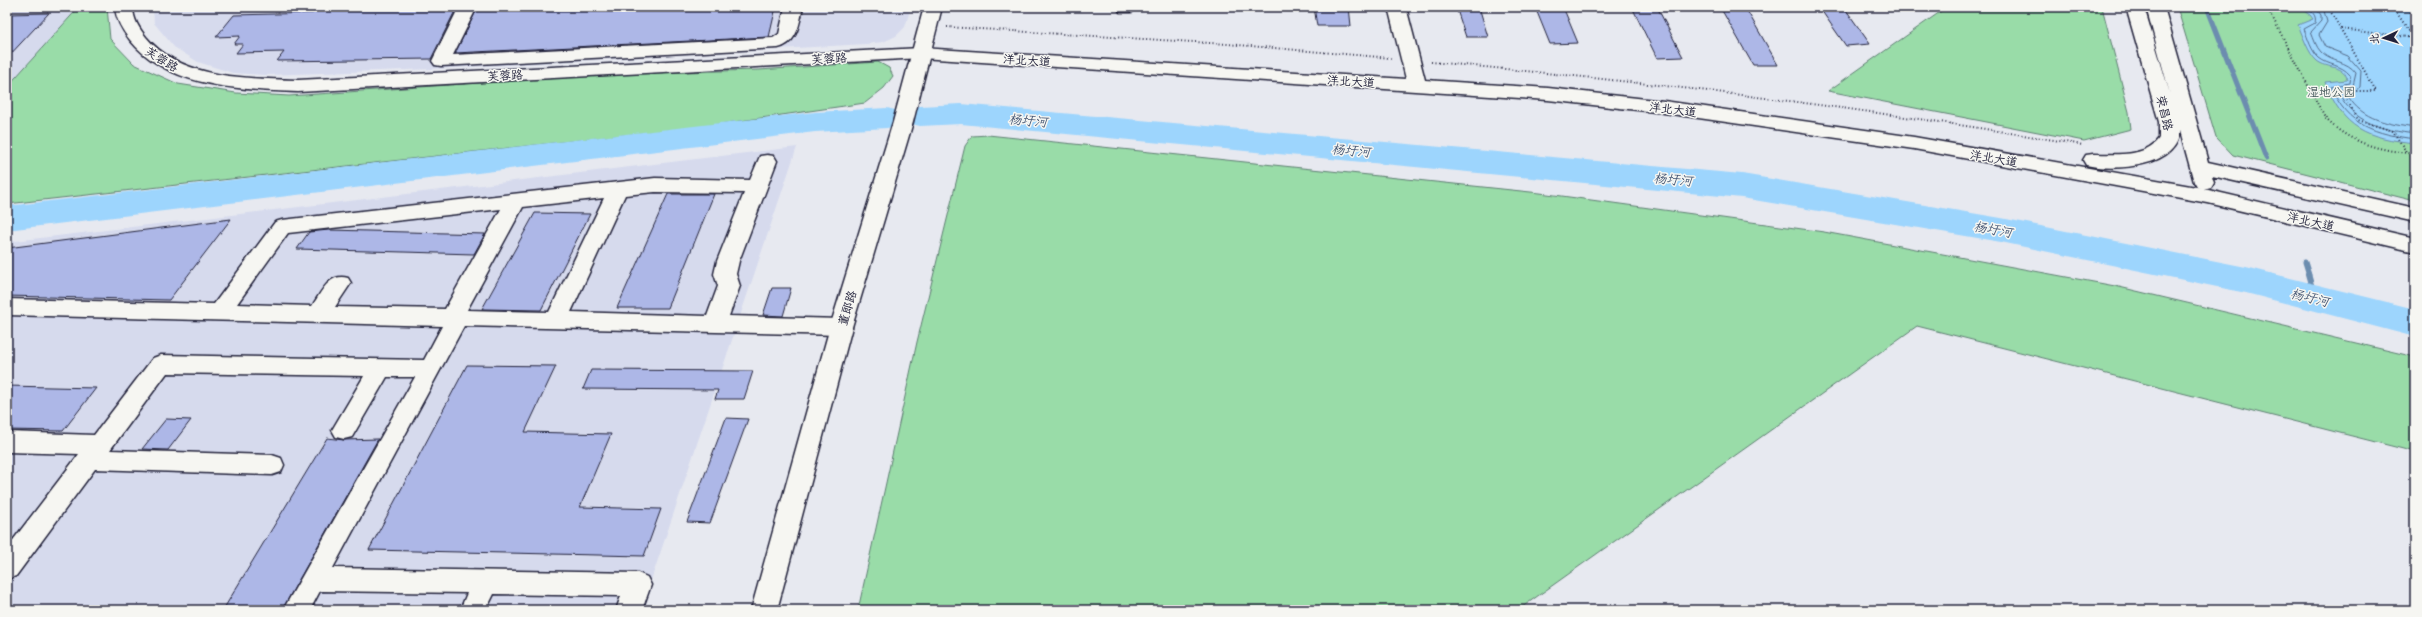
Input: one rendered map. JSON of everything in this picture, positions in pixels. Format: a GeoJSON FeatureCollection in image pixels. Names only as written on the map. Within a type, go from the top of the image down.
{"type":"FeatureCollection","features":[{"type":"Feature","properties":{"kind":"street","name":"芙蓉路"},"geometry":{"type":"LineString","coordinates":[[124,7],[124,18],[142,47],[183,71],[241,84],[298,86],[924,40]]}},
{"type":"Feature","properties":{"kind":"street"},"geometry":{"type":"LineString","coordinates":[[468,7],[441,61],[778,43],[787,36],[794,7]]}},
{"type":"Feature","properties":{"kind":"street","name":"董郎路"},"geometry":{"type":"LineString","coordinates":[[764,610],[841,327],[903,122],[933,7]]}},
{"type":"Feature","properties":{"kind":"street"},"geometry":{"type":"LineString","coordinates":[[1397,7],[1414,73]]}},
{"type":"Feature","properties":{"kind":"street","name":"荣昌路"},"geometry":{"type":"LineString","coordinates":[[2092,154],[2131,160],[2150,156],[2165,145],[2170,137],[2169,122],[2135,7]]}},
{"type":"Feature","properties":{"kind":"street","name":"荣昌路"},"geometry":{"type":"LineString","coordinates":[[2155,7],[2202,181]]}},
{"type":"Feature","properties":{"kind":"street","name":"洋北大道"},"geometry":{"type":"LineString","coordinates":[[924,40],[1414,73],[1625,92],[1762,109],[2092,154],[2415,230]]}},
{"type":"Feature","properties":{"kind":"street","name":"洋北大道"},"geometry":{"type":"LineString","coordinates":[[1414,73],[1548,94],[1803,126],[1914,143],[2202,181],[2415,245]]}},
{"type":"Feature","properties":{"kind":"street"},"geometry":{"type":"LineString","coordinates":[[2170,137],[2202,181],[2415,215]]}},
{"type":"Feature","properties":{"kind":"street"},"geometry":{"type":"LineString","coordinates":[[714,324],[729,286],[725,274],[728,261],[767,161]]}},
{"type":"Feature","properties":{"kind":"street"},"geometry":{"type":"LineString","coordinates":[[220,312],[282,227],[655,185],[757,187]]}},
{"type":"Feature","properties":{"kind":"street"},"geometry":{"type":"LineString","coordinates":[[556,320],[618,189]]}},
{"type":"Feature","properties":{"kind":"street"},"geometry":{"type":"LineString","coordinates":[[296,610],[431,369],[455,317],[516,200]]}},
{"type":"Feature","properties":{"kind":"street"},"geometry":{"type":"LineString","coordinates":[[318,314],[340,283]]}},
{"type":"Feature","properties":{"kind":"street"},"geometry":{"type":"LineString","coordinates":[[7,307],[841,327]]}},
{"type":"Feature","properties":{"kind":"street"},"geometry":{"type":"LineString","coordinates":[[7,568],[161,364],[431,369]]}},
{"type":"Feature","properties":{"kind":"street"},"geometry":{"type":"LineString","coordinates":[[344,430],[381,368]]}},
{"type":"Feature","properties":{"kind":"street"},"geometry":{"type":"LineString","coordinates":[[7,442],[94,452],[272,465]]}},
{"type":"Feature","properties":{"kind":"street"},"geometry":{"type":"LineString","coordinates":[[313,579],[638,585],[629,610]]}},
{"type":"Feature","properties":{"kind":"street"},"geometry":{"type":"LineString","coordinates":[[473,610],[486,582]]}},
{"type":"Feature","properties":{"kind":"path"},"geometry":{"type":"LineString","coordinates":[[2267,7],[2325,118],[2333,128],[2344,136],[2370,148],[2415,154]]}},
{"type":"Feature","properties":{"kind":"path"},"geometry":{"type":"LineString","coordinates":[[2328,7],[2376,92],[2342,91],[2358,120],[2393,131],[2407,153]]}},
{"type":"Feature","properties":{"kind":"path"},"geometry":{"type":"LineString","coordinates":[[2393,7],[2414,38]]}},
{"type":"Feature","properties":{"kind":"path"},"geometry":{"type":"LineString","coordinates":[[2340,29],[2414,38]]}},
{"type":"Feature","properties":{"kind":"path"},"geometry":{"type":"LineString","coordinates":[[924,40],[1226,44],[1414,73],[1577,75],[1864,109],[2092,154]]}},
{"type":"Feature","properties":{"kind":"shaded area"},"geometry":{"type":"Polygon","coordinates":[[[7,7],[79,7],[7,87],[7,7]]]}},
{"type":"Feature","properties":{"kind":"shaded area"},"geometry":{"type":"Polygon","coordinates":[[[153,7],[911,7],[905,27],[896,36],[883,42],[866,44],[433,69],[266,75],[233,73],[198,62],[174,47],[154,23],[153,7]]]}},
{"type":"Feature","properties":{"kind":"shaded area"},"geometry":{"type":"Polygon","coordinates":[[[797,147],[641,610],[7,610],[7,242],[797,147]]]}},
{"type":"Feature","properties":{"kind":"green space"},"geometry":{"type":"Polygon","coordinates":[[[79,7],[107,7],[110,39],[134,64],[178,84],[236,93],[289,96],[609,74],[759,70],[878,62],[889,68],[893,76],[884,88],[865,103],[705,126],[7,204],[7,87],[79,7]]]}},
{"type":"Feature","properties":{"kind":"green space"},"geometry":{"type":"Polygon","coordinates":[[[1947,7],[2102,7],[2129,112],[2131,129],[2084,141],[1828,91],[1947,7]]]}},
{"type":"Feature","properties":{"kind":"green space","name":"湿地公园"},"geometry":{"type":"Polygon","coordinates":[[[2177,7],[2415,7],[2415,201],[2233,155],[2216,137],[2177,7]]]}},
{"type":"Feature","properties":{"kind":"green space"},"geometry":{"type":"Polygon","coordinates":[[[988,135],[1540,193],[1824,232],[2115,286],[2415,357],[2415,452],[1917,326],[1518,610],[858,610],[917,342],[965,146],[972,136],[988,135]]]}},
{"type":"Feature","properties":{"kind":"water"},"geometry":{"type":"Polygon","coordinates":[[[2298,7],[2410,7],[2415,14],[2415,143],[2383,138],[2370,134],[2349,121],[2340,111],[2325,82],[2347,80],[2346,75],[2340,70],[2317,61],[2311,54],[2298,25],[2313,19],[2310,15],[2298,7]]]}},
{"type":"Feature","properties":{"kind":"building"},"geometry":{"type":"Polygon","coordinates":[[[318,7],[457,7],[431,59],[277,61],[284,52],[236,53],[243,44],[234,44],[240,36],[216,37],[234,15],[313,13],[318,7]]]}},
{"type":"Feature","properties":{"kind":"building"},"geometry":{"type":"Polygon","coordinates":[[[478,7],[776,7],[769,37],[455,53],[478,7]]]}},
{"type":"Feature","properties":{"kind":"building"},"geometry":{"type":"Polygon","coordinates":[[[1314,7],[1349,7],[1351,26],[1317,26],[1314,7]]]}},
{"type":"Feature","properties":{"kind":"building"},"geometry":{"type":"Polygon","coordinates":[[[1456,7],[1479,7],[1488,37],[1466,37],[1456,7]]]}},
{"type":"Feature","properties":{"kind":"building"},"geometry":{"type":"Polygon","coordinates":[[[1535,7],[1563,7],[1578,43],[1550,44],[1535,7]]]}},
{"type":"Feature","properties":{"kind":"building"},"geometry":{"type":"Polygon","coordinates":[[[1632,7],[1657,7],[1683,57],[1657,58],[1632,7]]]}},
{"type":"Feature","properties":{"kind":"building"},"geometry":{"type":"Polygon","coordinates":[[[1720,7],[1745,7],[1778,65],[1753,65],[1720,7]]]}},
{"type":"Feature","properties":{"kind":"building"},"geometry":{"type":"Polygon","coordinates":[[[1819,7],[1844,7],[1870,44],[1846,46],[1819,7]]]}},
{"type":"Feature","properties":{"kind":"building"},"geometry":{"type":"Polygon","coordinates":[[[49,13],[7,58],[7,14],[49,13]]]}},
{"type":"Feature","properties":{"kind":"building"},"geometry":{"type":"Polygon","coordinates":[[[668,194],[714,194],[668,308],[617,308],[668,194]]]}},
{"type":"Feature","properties":{"kind":"building"},"geometry":{"type":"Polygon","coordinates":[[[535,213],[590,214],[541,310],[482,309],[535,213]]]}},
{"type":"Feature","properties":{"kind":"building"},"geometry":{"type":"Polygon","coordinates":[[[231,219],[169,300],[7,296],[7,248],[231,219]]]}},
{"type":"Feature","properties":{"kind":"building"},"geometry":{"type":"Polygon","coordinates":[[[329,230],[485,234],[474,254],[297,249],[309,232],[329,230]]]}},
{"type":"Feature","properties":{"kind":"building"},"geometry":{"type":"Polygon","coordinates":[[[772,288],[791,288],[783,316],[763,315],[772,288]]]}},
{"type":"Feature","properties":{"kind":"building"},"geometry":{"type":"Polygon","coordinates":[[[467,365],[556,366],[525,432],[611,434],[580,507],[661,509],[644,556],[369,550],[467,365]]]}},
{"type":"Feature","properties":{"kind":"building"},"geometry":{"type":"Polygon","coordinates":[[[591,370],[753,371],[744,399],[715,399],[718,390],[583,389],[591,370]]]}},
{"type":"Feature","properties":{"kind":"building"},"geometry":{"type":"Polygon","coordinates":[[[7,386],[96,388],[63,431],[7,430],[7,386]]]}},
{"type":"Feature","properties":{"kind":"building"},"geometry":{"type":"Polygon","coordinates":[[[726,418],[748,419],[710,523],[687,522],[726,418]]]}},
{"type":"Feature","properties":{"kind":"building"},"geometry":{"type":"Polygon","coordinates":[[[166,419],[191,420],[168,450],[142,449],[166,419]]]}},
{"type":"Feature","properties":{"kind":"building"},"geometry":{"type":"Polygon","coordinates":[[[327,438],[344,440],[378,439],[282,610],[223,610],[327,438]]]}},
{"type":"Feature","properties":{"kind":"waterway"},"geometry":{"type":"LineString","coordinates":[[2207,7],[2266,158]]}},
{"type":"Feature","properties":{"kind":"waterway","name":"杨圩河"},"geometry":{"type":"LineString","coordinates":[[920,116],[961,114],[1742,186],[2001,230],[2246,280],[2415,323]]}},
{"type":"Feature","properties":{"kind":"waterway"},"geometry":{"type":"LineString","coordinates":[[7,218],[815,122],[887,118]]}},
{"type":"Feature","properties":{"kind":"waterway"},"geometry":{"type":"LineString","coordinates":[[2305,262],[2309,275]]}},
{"type":"Feature","properties":{"kind":"waterway"},"geometry":{"type":"LineString","coordinates":[[2308,274],[2315,298]]}}]}
